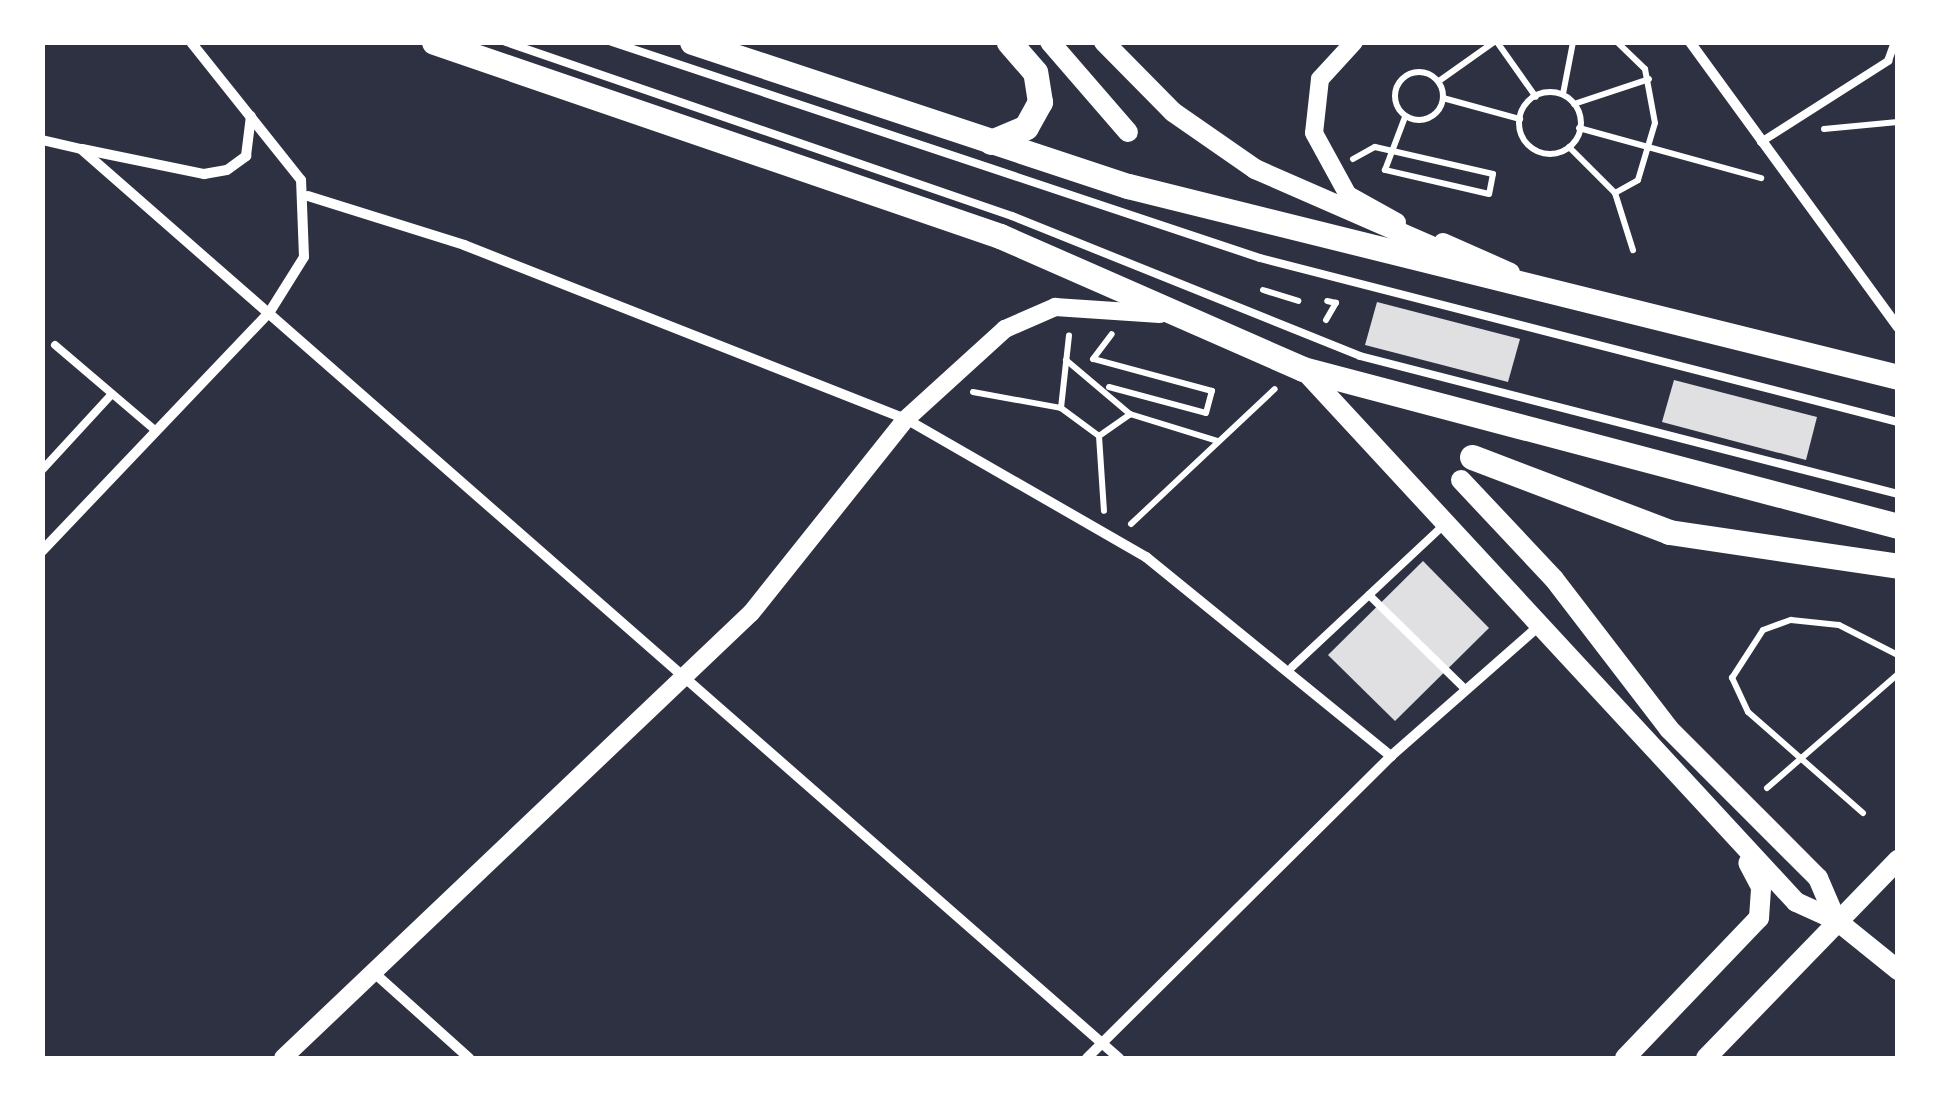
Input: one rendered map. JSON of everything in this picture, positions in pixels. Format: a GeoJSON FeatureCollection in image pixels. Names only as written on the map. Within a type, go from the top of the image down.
{"type":"FeatureCollection","features":[{"type":"Feature","properties":{"kind":"main road"},"geometry":{"type":"LineString","coordinates":[[434,42],[1000,236],[1177,316],[1293,375],[1898,526]]}},
{"type":"Feature","properties":{"kind":"main road"},"geometry":{"type":"LineString","coordinates":[[692,42],[992,142],[1263,224],[1898,377]]}},
{"type":"Feature","properties":{"kind":"main road"},"geometry":{"type":"LineString","coordinates":[[992,142],[1026,127],[1040,102],[1035,72],[1009,42]]}},
{"type":"Feature","properties":{"kind":"main road"},"geometry":{"type":"LineString","coordinates":[[1050,42],[1128,132]]}},
{"type":"Feature","properties":{"kind":"main road"},"geometry":{"type":"LineString","coordinates":[[1104,42],[1173,112],[1282,185],[1567,296]]}},
{"type":"Feature","properties":{"kind":"main road"},"geometry":{"type":"LineString","coordinates":[[1293,375],[1446,524],[1796,902],[1836,920],[1898,970]]}},
{"type":"Feature","properties":{"kind":"main road"},"geometry":{"type":"LineString","coordinates":[[1467,469],[1669,532],[1898,566]]}},
{"type":"Feature","properties":{"kind":"main road"},"geometry":{"type":"LineString","coordinates":[[1467,469],[1668,729],[1818,878],[1836,920]]}},
{"type":"Feature","properties":{"kind":"main road"},"geometry":{"type":"LineString","coordinates":[[1625,1058],[1759,918],[1762,887],[1726,827]]}},
{"type":"Feature","properties":{"kind":"main road"},"geometry":{"type":"LineString","coordinates":[[1706,1058],[1898,860]]}},
{"type":"Feature","properties":{"kind":"street"},"geometry":{"type":"LineString","coordinates":[[192,42],[252,115],[308,196],[464,245],[906,419],[1117,537],[1292,666],[1392,756]]}},
{"type":"Feature","properties":{"kind":"street"},"geometry":{"type":"LineString","coordinates":[[1354,42],[1320,79],[1312,111],[1331,174],[1348,196],[1567,296]]}},
{"type":"Feature","properties":{"kind":"street"},"geometry":{"type":"LineString","coordinates":[[1690,42],[1898,327]]}},
{"type":"Feature","properties":{"kind":"street"},"geometry":{"type":"LineString","coordinates":[[42,140],[204,174],[227,170],[246,156],[252,115]]}},
{"type":"Feature","properties":{"kind":"street"},"geometry":{"type":"LineString","coordinates":[[81,149],[1119,1058]]}},
{"type":"Feature","properties":{"kind":"street"},"geometry":{"type":"LineString","coordinates":[[42,551],[269,313],[304,256],[308,196]]}},
{"type":"Feature","properties":{"kind":"street"},"geometry":{"type":"LineString","coordinates":[[283,1058],[776,586],[906,419],[1005,329],[1055,307],[1177,316]]}},
{"type":"Feature","properties":{"kind":"street"},"geometry":{"type":"LineString","coordinates":[[1088,1058],[1392,756],[1540,625]]}},
{"type":"Feature","properties":{"kind":"street"},"geometry":{"type":"LineString","coordinates":[[372,970],[469,1058]]}},
{"type":"Feature","properties":{"kind":"lane"},"geometry":{"type":"LineString","coordinates":[[506,42],[1012,216],[1360,356],[1898,494]]}},
{"type":"Feature","properties":{"kind":"lane"},"geometry":{"type":"LineString","coordinates":[[612,42],[1260,258],[1898,422]]}},
{"type":"Feature","properties":{"kind":"lane"},"geometry":{"type":"LineString","coordinates":[[1761,142],[1888,61],[1895,42]]}},
{"type":"Feature","properties":{"kind":"lane"},"geometry":{"type":"LineString","coordinates":[[55,346],[156,431]]}},
{"type":"Feature","properties":{"kind":"lane"},"geometry":{"type":"LineString","coordinates":[[42,470],[112,394]]}},
{"type":"Feature","properties":{"kind":"lane"},"geometry":{"type":"LineString","coordinates":[[1292,666],[1446,524]]}},
{"type":"Feature","properties":{"kind":"lane"},"geometry":{"type":"LineString","coordinates":[[1369,594],[1466,690]]}},
{"type":"Feature","properties":{"kind":"path"},"geometry":{"type":"LineString","coordinates":[[1439,80],[1496,42],[1536,96]]}},
{"type":"Feature","properties":{"kind":"path"},"geometry":{"type":"LineString","coordinates":[[1563,94],[1573,42]]}},
{"type":"Feature","properties":{"kind":"path"},"geometry":{"type":"LineString","coordinates":[[1615,193],[1638,180],[1655,146],[1649,79],[1617,42]]}},
{"type":"Feature","properties":{"kind":"path"},"geometry":{"type":"LineString","coordinates":[[1385,170],[1405,117],[1393,90],[1414,71],[1439,80]]}},
{"type":"Feature","properties":{"kind":"path"},"geometry":{"type":"LineString","coordinates":[[1574,104],[1649,79]]}},
{"type":"Feature","properties":{"kind":"path"},"geometry":{"type":"LineString","coordinates":[[1405,117],[1436,115],[1443,98],[1439,80]]}},
{"type":"Feature","properties":{"kind":"path"},"geometry":{"type":"LineString","coordinates":[[1536,96],[1563,94],[1574,104],[1579,128],[1569,147]]}},
{"type":"Feature","properties":{"kind":"path"},"geometry":{"type":"LineString","coordinates":[[1520,119],[1536,96]]}},
{"type":"Feature","properties":{"kind":"path"},"geometry":{"type":"LineString","coordinates":[[1443,98],[1520,119],[1537,153],[1569,147]]}},
{"type":"Feature","properties":{"kind":"path"},"geometry":{"type":"LineString","coordinates":[[1802,131],[1898,122]]}},
{"type":"Feature","properties":{"kind":"path"},"geometry":{"type":"LineString","coordinates":[[1579,128],[1764,178]]}},
{"type":"Feature","properties":{"kind":"path"},"geometry":{"type":"LineString","coordinates":[[1569,147],[1615,193],[1633,250]]}},
{"type":"Feature","properties":{"kind":"path"},"geometry":{"type":"LineString","coordinates":[[1061,408],[1069,335]]}},
{"type":"Feature","properties":{"kind":"path"},"geometry":{"type":"LineString","coordinates":[[1092,359],[1212,391],[1206,413],[1109,387]]}},
{"type":"Feature","properties":{"kind":"path"},"geometry":{"type":"LineString","coordinates":[[1066,360],[1130,414],[1218,442]]}},
{"type":"Feature","properties":{"kind":"path"},"geometry":{"type":"LineString","coordinates":[[1117,537],[1293,375]]}},
{"type":"Feature","properties":{"kind":"path"},"geometry":{"type":"LineString","coordinates":[[942,386],[1061,408],[1099,436],[1106,530]]}},
{"type":"Feature","properties":{"kind":"path"},"geometry":{"type":"LineString","coordinates":[[1099,436],[1130,414]]}},
{"type":"Feature","properties":{"kind":"path"},"geometry":{"type":"LineString","coordinates":[[1863,813],[1798,762],[1748,712],[1732,678],[1763,630],[1791,620],[1839,625],[1898,655]]}},
{"type":"Feature","properties":{"kind":"path"},"geometry":{"type":"LineString","coordinates":[[1759,795],[1898,674]]}},
{"type":"Feature","properties":{"kind":"building"},"geometry":{"type":"Polygon","coordinates":[[[1377,302],[1520,339],[1508,382],[1365,345],[1377,302]]]}},
{"type":"Feature","properties":{"kind":"building"},"geometry":{"type":"Polygon","coordinates":[[[1674,380],[1817,417],[1806,460],[1662,422],[1674,380]]]}},
{"type":"Feature","properties":{"kind":"building"},"geometry":{"type":"Polygon","coordinates":[[[1423,561],[1489,628],[1395,721],[1328,655],[1423,561]]]}}]}
